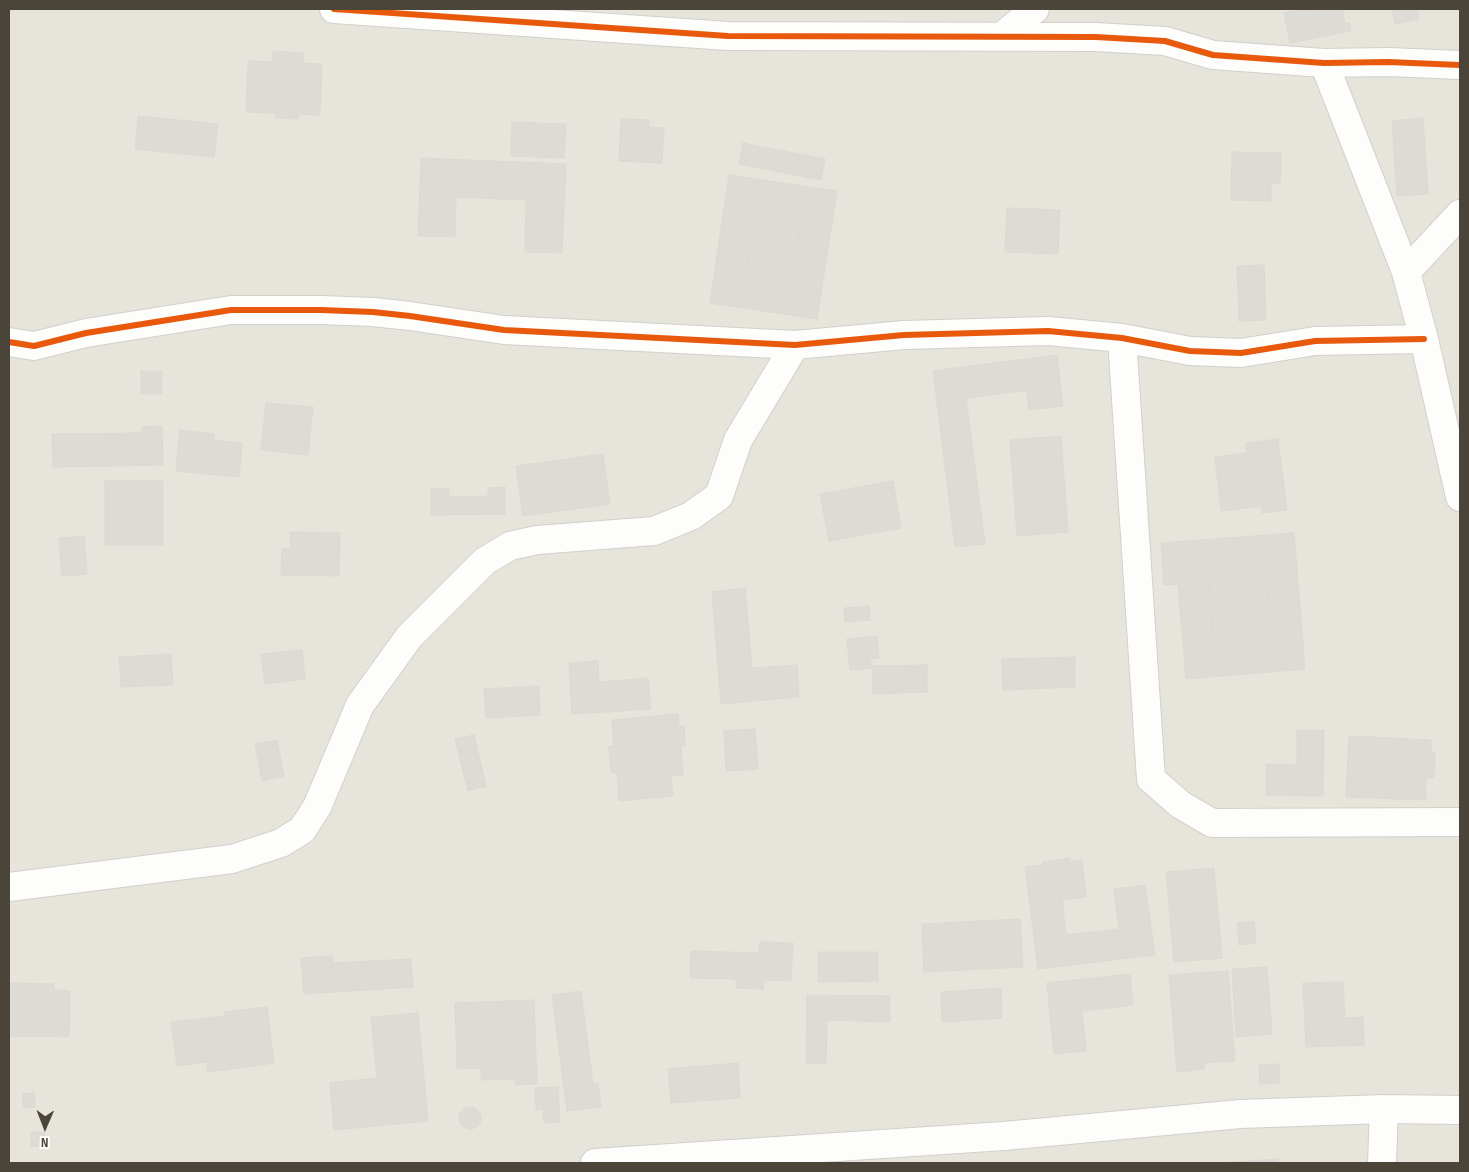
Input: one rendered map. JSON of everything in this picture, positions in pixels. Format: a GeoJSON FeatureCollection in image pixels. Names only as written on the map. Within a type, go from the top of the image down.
{"type":"FeatureCollection","features":[{"type":"Feature","properties":{"kind":"street"},"geometry":{"type":"LineString","coordinates":[[334,9],[728,36],[1096,37],[1165,41],[1213,55],[1324,62],[1460,65]]}},
{"type":"Feature","properties":{"kind":"street"},"geometry":{"type":"LineString","coordinates":[[1001,38],[1035,9]]}},
{"type":"Feature","properties":{"kind":"street"},"geometry":{"type":"LineString","coordinates":[[1324,62],[1406,272],[1424,339],[1460,497]]}},
{"type":"Feature","properties":{"kind":"street"},"geometry":{"type":"LineString","coordinates":[[1406,272],[1460,214]]}},
{"type":"Feature","properties":{"kind":"street"},"geometry":{"type":"LineString","coordinates":[[9,342],[34,346],[86,333],[231,310],[321,310],[410,316],[504,330],[795,344],[904,335],[1048,331],[1122,338],[1190,351],[1241,353],[1316,341],[1424,339]]}},
{"type":"Feature","properties":{"kind":"street"},"geometry":{"type":"LineString","coordinates":[[1122,338],[1150,780],[1181,805],[1212,823],[1460,822]]}},
{"type":"Feature","properties":{"kind":"street"},"geometry":{"type":"LineString","coordinates":[[9,887],[232,859],[281,844],[302,830],[317,807],[360,706],[410,637],[485,561],[510,546],[537,540],[654,531],[691,516],[718,496],[738,440],[795,344]]}},
{"type":"Feature","properties":{"kind":"street"},"geometry":{"type":"LineString","coordinates":[[595,1163],[1004,1136],[1240,1114],[1384,1109],[1460,1110]]}},
{"type":"Feature","properties":{"kind":"street"},"geometry":{"type":"LineString","coordinates":[[1382,1163],[1384,1109]]}},
{"type":"Feature","properties":{"kind":"street"},"geometry":{"type":"LineString","coordinates":[[847,1163],[867,1145]]}},
{"type":"Feature","properties":{"kind":"shaded area"},"geometry":{"type":"Polygon","coordinates":[[[9,9],[1460,9],[1460,1163],[9,1163],[9,9]]]}},
{"type":"Feature","properties":{"kind":"building"},"geometry":{"type":"Polygon","coordinates":[[[1309,9],[1342,9],[1345,24],[1349,23],[1351,31],[1290,43],[1284,13],[1309,9]]]}},
{"type":"Feature","properties":{"kind":"building"},"geometry":{"type":"Polygon","coordinates":[[[1392,9],[1417,9],[1419,19],[1395,24],[1392,9]]]}},
{"type":"Feature","properties":{"kind":"building"},"geometry":{"type":"Polygon","coordinates":[[[273,51],[303,53],[303,63],[322,64],[320,115],[299,114],[298,119],[275,118],[275,113],[246,112],[248,61],[273,62],[273,51]]]}},
{"type":"Feature","properties":{"kind":"building"},"geometry":{"type":"Polygon","coordinates":[[[138,116],[218,124],[214,157],[135,149],[138,116]]]}},
{"type":"Feature","properties":{"kind":"building"},"geometry":{"type":"Polygon","coordinates":[[[1423,118],[1428,194],[1397,196],[1392,121],[1423,118]]]}},
{"type":"Feature","properties":{"kind":"building"},"geometry":{"type":"Polygon","coordinates":[[[621,119],[649,120],[649,127],[664,128],[662,163],[619,161],[621,119]]]}},
{"type":"Feature","properties":{"kind":"building"},"geometry":{"type":"Polygon","coordinates":[[[512,122],[566,124],[564,158],[511,156],[512,122]]]}},
{"type":"Feature","properties":{"kind":"building"},"geometry":{"type":"Polygon","coordinates":[[[743,143],[825,159],[821,180],[739,164],[743,143]]]}},
{"type":"Feature","properties":{"kind":"building"},"geometry":{"type":"Polygon","coordinates":[[[1232,152],[1281,153],[1280,183],[1271,183],[1271,201],[1231,200],[1232,152]]]}},
{"type":"Feature","properties":{"kind":"building"},"geometry":{"type":"Polygon","coordinates":[[[421,158],[566,164],[562,253],[525,252],[526,200],[456,197],[455,237],[418,236],[421,158]]]}},
{"type":"Feature","properties":{"kind":"building"},"geometry":{"type":"Polygon","coordinates":[[[729,175],[837,191],[817,319],[710,303],[729,175]],[[755,212],[745,279],[791,286],[802,219],[755,212]]]}},
{"type":"Feature","properties":{"kind":"building"},"geometry":{"type":"Polygon","coordinates":[[[1007,208],[1060,210],[1058,254],[1005,252],[1007,208]]]}},
{"type":"Feature","properties":{"kind":"building"},"geometry":{"type":"Polygon","coordinates":[[[755,212],[802,219],[791,286],[745,279],[755,212]]]}},
{"type":"Feature","properties":{"kind":"building"},"geometry":{"type":"Polygon","coordinates":[[[1264,265],[1266,320],[1239,321],[1237,266],[1264,265]]]}},
{"type":"Feature","properties":{"kind":"building"},"geometry":{"type":"Polygon","coordinates":[[[1057,355],[1063,406],[1029,410],[1027,390],[966,398],[985,544],[955,547],[933,371],[1057,355]]]}},
{"type":"Feature","properties":{"kind":"building"},"geometry":{"type":"Polygon","coordinates":[[[141,371],[162,371],[162,394],[141,394],[141,371]]]}},
{"type":"Feature","properties":{"kind":"building"},"geometry":{"type":"Polygon","coordinates":[[[266,403],[313,407],[308,455],[261,450],[266,403]]]}},
{"type":"Feature","properties":{"kind":"building"},"geometry":{"type":"Polygon","coordinates":[[[162,426],[163,465],[53,467],[52,434],[142,433],[142,427],[162,426]]]}},
{"type":"Feature","properties":{"kind":"building"},"geometry":{"type":"Polygon","coordinates":[[[180,430],[214,434],[214,440],[242,443],[239,477],[176,471],[180,430]]]}},
{"type":"Feature","properties":{"kind":"building"},"geometry":{"type":"Polygon","coordinates":[[[1061,436],[1068,532],[1017,536],[1010,440],[1061,436]]]}},
{"type":"Feature","properties":{"kind":"building"},"geometry":{"type":"Polygon","coordinates":[[[1278,439],[1287,510],[1262,513],[1261,506],[1221,511],[1215,457],[1247,453],[1246,443],[1278,439]]]}},
{"type":"Feature","properties":{"kind":"building"},"geometry":{"type":"Polygon","coordinates":[[[603,454],[610,504],[523,516],[516,466],[603,454]]]}},
{"type":"Feature","properties":{"kind":"building"},"geometry":{"type":"Polygon","coordinates":[[[105,481],[163,481],[163,545],[105,545],[105,481]]]}},
{"type":"Feature","properties":{"kind":"building"},"geometry":{"type":"Polygon","coordinates":[[[893,481],[901,528],[829,541],[820,494],[893,481]]]}},
{"type":"Feature","properties":{"kind":"building"},"geometry":{"type":"Polygon","coordinates":[[[505,487],[505,514],[431,515],[431,489],[448,488],[449,497],[488,496],[488,488],[505,487]]]}},
{"type":"Feature","properties":{"kind":"building"},"geometry":{"type":"Polygon","coordinates":[[[290,532],[340,533],[339,576],[281,575],[282,549],[290,549],[290,532]]]}},
{"type":"Feature","properties":{"kind":"building"},"geometry":{"type":"Polygon","coordinates":[[[1294,533],[1305,669],[1186,679],[1178,584],[1164,585],[1161,543],[1294,533]],[[1266,569],[1208,573],[1213,638],[1271,634],[1266,569]]]}},
{"type":"Feature","properties":{"kind":"building"},"geometry":{"type":"Polygon","coordinates":[[[84,536],[87,574],[62,576],[59,538],[84,536]]]}},
{"type":"Feature","properties":{"kind":"building"},"geometry":{"type":"Polygon","coordinates":[[[1266,569],[1271,634],[1213,638],[1208,573],[1266,569]]]}},
{"type":"Feature","properties":{"kind":"building"},"geometry":{"type":"Polygon","coordinates":[[[745,588],[752,668],[797,665],[799,697],[721,704],[712,592],[745,588]]]}},
{"type":"Feature","properties":{"kind":"building"},"geometry":{"type":"Polygon","coordinates":[[[869,606],[870,620],[845,622],[844,608],[869,606]]]}},
{"type":"Feature","properties":{"kind":"building"},"geometry":{"type":"Polygon","coordinates":[[[877,636],[879,658],[870,659],[871,668],[850,670],[847,639],[877,636]]]}},
{"type":"Feature","properties":{"kind":"building"},"geometry":{"type":"Polygon","coordinates":[[[302,650],[305,679],[265,684],[261,654],[302,650]]]}},
{"type":"Feature","properties":{"kind":"building"},"geometry":{"type":"Polygon","coordinates":[[[171,654],[173,685],[121,687],[119,657],[171,654]]]}},
{"type":"Feature","properties":{"kind":"building"},"geometry":{"type":"Polygon","coordinates":[[[1075,657],[1075,687],[1003,690],[1002,659],[1075,657]]]}},
{"type":"Feature","properties":{"kind":"building"},"geometry":{"type":"Polygon","coordinates":[[[598,661],[599,682],[648,678],[651,709],[572,714],[569,663],[598,661]]]}},
{"type":"Feature","properties":{"kind":"building"},"geometry":{"type":"Polygon","coordinates":[[[927,665],[927,692],[873,694],[872,666],[927,665]]]}},
{"type":"Feature","properties":{"kind":"building"},"geometry":{"type":"Polygon","coordinates":[[[539,686],[540,715],[486,718],[484,689],[539,686]]]}},
{"type":"Feature","properties":{"kind":"building"},"geometry":{"type":"Polygon","coordinates":[[[678,714],[679,727],[684,726],[685,745],[681,745],[683,775],[671,776],[673,796],[619,801],[617,773],[611,773],[609,746],[614,746],[612,720],[678,714]]]}},
{"type":"Feature","properties":{"kind":"building"},"geometry":{"type":"Polygon","coordinates":[[[755,729],[758,769],[726,771],[724,731],[755,729]]]}},
{"type":"Feature","properties":{"kind":"building"},"geometry":{"type":"Polygon","coordinates":[[[1297,730],[1324,730],[1323,796],[1266,795],[1266,764],[1297,765],[1297,730]]]}},
{"type":"Feature","properties":{"kind":"building"},"geometry":{"type":"Polygon","coordinates":[[[474,735],[486,786],[468,791],[455,739],[474,735]]]}},
{"type":"Feature","properties":{"kind":"building"},"geometry":{"type":"Polygon","coordinates":[[[1349,736],[1431,740],[1431,752],[1435,752],[1434,778],[1426,778],[1426,800],[1346,797],[1349,736]]]}},
{"type":"Feature","properties":{"kind":"building"},"geometry":{"type":"Polygon","coordinates":[[[277,740],[284,776],[262,781],[255,744],[277,740]]]}},
{"type":"Feature","properties":{"kind":"building"},"geometry":{"type":"Polygon","coordinates":[[[1070,858],[1070,862],[1082,860],[1086,897],[1062,900],[1066,935],[1119,929],[1114,889],[1145,885],[1155,955],[1038,969],[1025,867],[1043,865],[1043,862],[1070,858]]]}},
{"type":"Feature","properties":{"kind":"building"},"geometry":{"type":"Polygon","coordinates":[[[1214,868],[1222,958],[1174,962],[1166,872],[1214,868]]]}},
{"type":"Feature","properties":{"kind":"building"},"geometry":{"type":"Polygon","coordinates":[[[1020,919],[1023,967],[924,972],[922,924],[1020,919]]]}},
{"type":"Feature","properties":{"kind":"building"},"geometry":{"type":"Polygon","coordinates":[[[1254,921],[1256,943],[1239,945],[1237,923],[1254,921]]]}},
{"type":"Feature","properties":{"kind":"building"},"geometry":{"type":"Polygon","coordinates":[[[760,942],[793,943],[791,981],[764,980],[763,989],[736,988],[736,979],[690,978],[691,951],[759,953],[760,942]]]}},
{"type":"Feature","properties":{"kind":"building"},"geometry":{"type":"Polygon","coordinates":[[[818,952],[878,952],[878,981],[818,982],[818,952]]]}},
{"type":"Feature","properties":{"kind":"building"},"geometry":{"type":"Polygon","coordinates":[[[332,956],[333,963],[411,959],[413,987],[304,994],[301,958],[332,956]]]}},
{"type":"Feature","properties":{"kind":"building"},"geometry":{"type":"Polygon","coordinates":[[[1267,967],[1272,1034],[1236,1037],[1232,969],[1267,967]]]}},
{"type":"Feature","properties":{"kind":"building"},"geometry":{"type":"Polygon","coordinates":[[[1228,971],[1235,1061],[1204,1063],[1205,1069],[1177,1072],[1169,975],[1228,971]]]}},
{"type":"Feature","properties":{"kind":"building"},"geometry":{"type":"Polygon","coordinates":[[[1130,974],[1133,1005],[1082,1011],[1086,1051],[1054,1054],[1047,983],[1130,974]]]}},
{"type":"Feature","properties":{"kind":"building"},"geometry":{"type":"Polygon","coordinates":[[[1343,982],[1345,1018],[1363,1017],[1364,1045],[1306,1047],[1303,983],[1343,982]]]}},
{"type":"Feature","properties":{"kind":"building"},"geometry":{"type":"Polygon","coordinates":[[[9,983],[54,984],[54,990],[70,991],[69,1037],[9,1036],[9,983]]]}},
{"type":"Feature","properties":{"kind":"building"},"geometry":{"type":"Polygon","coordinates":[[[1001,988],[1002,1018],[942,1022],[941,992],[1001,988]]]}},
{"type":"Feature","properties":{"kind":"building"},"geometry":{"type":"Polygon","coordinates":[[[581,991],[593,1084],[598,1083],[601,1107],[567,1111],[552,995],[581,991]]]}},
{"type":"Feature","properties":{"kind":"building"},"geometry":{"type":"Polygon","coordinates":[[[807,995],[890,996],[890,1022],[827,1020],[826,1064],[806,1063],[807,995]]]}},
{"type":"Feature","properties":{"kind":"building"},"geometry":{"type":"Polygon","coordinates":[[[534,1000],[537,1084],[516,1085],[516,1079],[481,1080],[481,1068],[457,1069],[455,1003],[534,1000]]]}},
{"type":"Feature","properties":{"kind":"building"},"geometry":{"type":"Polygon","coordinates":[[[267,1007],[274,1063],[232,1069],[224,1012],[267,1007]]]}},
{"type":"Feature","properties":{"kind":"building"},"geometry":{"type":"Polygon","coordinates":[[[418,1013],[428,1121],[334,1130],[330,1083],[377,1078],[371,1017],[418,1013]]]}},
{"type":"Feature","properties":{"kind":"building"},"geometry":{"type":"Polygon","coordinates":[[[223,1016],[231,1069],[208,1072],[207,1062],[177,1066],[171,1022],[223,1016]]]}},
{"type":"Feature","properties":{"kind":"building"},"geometry":{"type":"Polygon","coordinates":[[[738,1063],[740,1098],[671,1103],[668,1069],[738,1063]]]}},
{"type":"Feature","properties":{"kind":"building"},"geometry":{"type":"Polygon","coordinates":[[[1279,1064],[1280,1083],[1260,1084],[1259,1065],[1279,1064]]]}},
{"type":"Feature","properties":{"kind":"building"},"geometry":{"type":"Polygon","coordinates":[[[558,1087],[560,1122],[544,1123],[543,1109],[536,1110],[535,1088],[558,1087]]]}},
{"type":"Feature","properties":{"kind":"building"},"geometry":{"type":"Polygon","coordinates":[[[34,1093],[35,1107],[24,1108],[22,1094],[34,1093]]]}},
{"type":"Feature","properties":{"kind":"building"},"geometry":{"type":"Polygon","coordinates":[[[470,1107],[478,1110],[481,1118],[478,1126],[470,1129],[462,1126],[459,1118],[462,1110],[470,1107]]]}},
{"type":"Feature","properties":{"kind":"building"},"geometry":{"type":"Polygon","coordinates":[[[31,1132],[45,1132],[45,1147],[31,1146],[31,1132]]]}},
{"type":"Feature","properties":{"kind":"building"},"geometry":{"type":"Polygon","coordinates":[[[1278,1159],[1278,1163],[1218,1163],[1278,1159]]]}},
{"type":"Feature","properties":{"kind":"cycle path"},"geometry":{"type":"LineString","coordinates":[[334,9],[728,36],[1096,37],[1165,41],[1213,55],[1324,63],[1388,62],[1460,65]]}},
{"type":"Feature","properties":{"kind":"cycle path"},"geometry":{"type":"LineString","coordinates":[[9,342],[34,346],[86,333],[231,310],[373,312],[504,330],[795,345],[904,335],[1048,331],[1122,338],[1190,351],[1241,353],[1315,341],[1424,339]]}}]}
